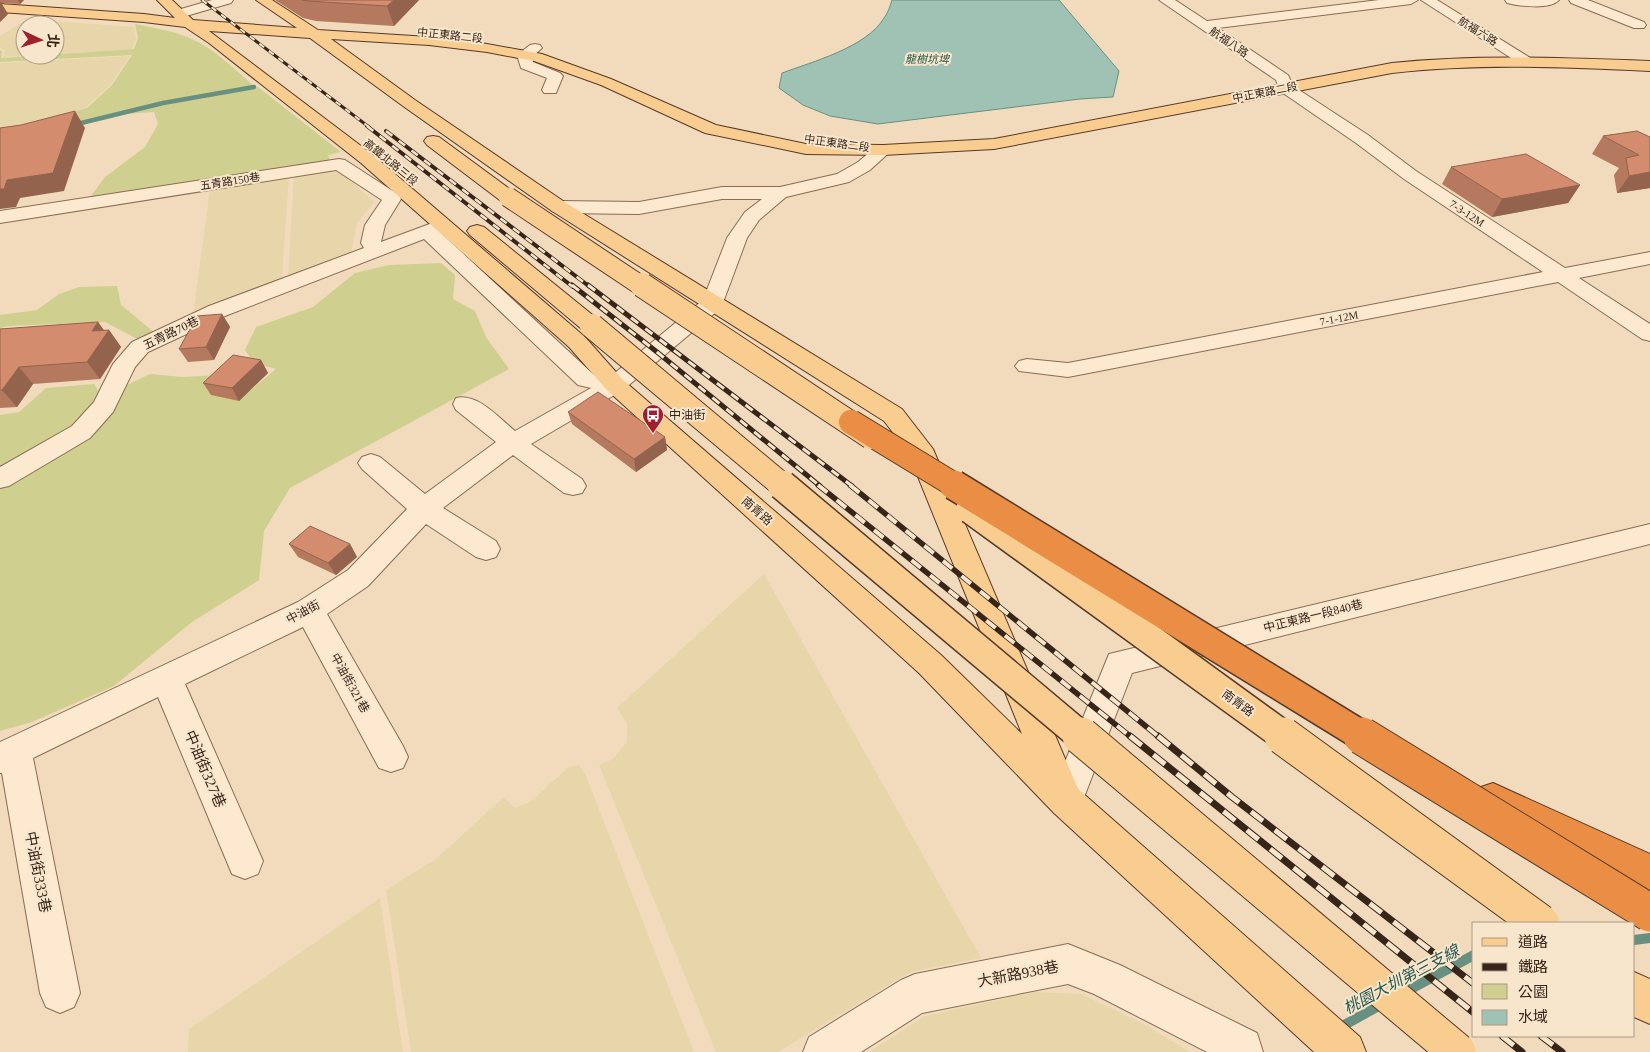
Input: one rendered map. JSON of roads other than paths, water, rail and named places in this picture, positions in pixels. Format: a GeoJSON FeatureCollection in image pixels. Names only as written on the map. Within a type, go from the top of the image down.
{"type":"FeatureCollection","features":[{"type":"Feature","properties":{"kind":"highway"},"geometry":{"type":"LineString","coordinates":[[851,422],[1650,913]]}},
{"type":"Feature","properties":{"kind":"highway"},"geometry":{"type":"LineString","coordinates":[[1340,724],[1575,839],[1650,873]]}},
{"type":"Feature","properties":{"kind":"main road","name":"高鐵北路三段"},"geometry":{"type":"LineString","coordinates":[[164,0],[184,19],[214,40],[367,159],[435,229]]}},
{"type":"Feature","properties":{"kind":"main road","name":"中正東路二段"},"geometry":{"type":"LineString","coordinates":[[0,2],[84,6],[216,23],[449,33],[499,40],[529,51],[538,57],[606,82],[711,129],[806,149],[883,150],[994,144],[1286,88],[1429,63],[1458,61],[1650,66]]}},
{"type":"Feature","properties":{"kind":"main road"},"geometry":{"type":"LineString","coordinates":[[84,6],[120,2]]}},
{"type":"Feature","properties":{"kind":"main road","name":"高鐵北路三段"},"geometry":{"type":"LineString","coordinates":[[194,4],[216,23],[239,38],[592,326],[1457,1052]]}},
{"type":"Feature","properties":{"kind":"main road"},"geometry":{"type":"LineString","coordinates":[[258,4],[278,27],[385,105]]}},
{"type":"Feature","properties":{"kind":"main road"},"geometry":{"type":"LineString","coordinates":[[258,4],[306,28],[559,207]]}},
{"type":"Feature","properties":{"kind":"main road","name":"中正東路二段"},"geometry":{"type":"LineString","coordinates":[[0,8],[184,19]]}},
{"type":"Feature","properties":{"kind":"main road","name":"中正東路二段"},"geometry":{"type":"LineString","coordinates":[[306,28],[387,38],[529,51]]}},
{"type":"Feature","properties":{"kind":"main road"},"geometry":{"type":"LineString","coordinates":[[346,58],[349,53],[358,47],[387,38]]}},
{"type":"Feature","properties":{"kind":"main road","name":"南青路"},"geometry":{"type":"LineString","coordinates":[[424,134],[508,197],[851,422],[1539,922]]}},
{"type":"Feature","properties":{"kind":"main road","name":"南青路"},"geometry":{"type":"LineString","coordinates":[[559,207],[893,415],[920,449],[1066,801]]}},
{"type":"Feature","properties":{"kind":"main road","name":"南青路"},"geometry":{"type":"LineString","coordinates":[[435,229],[577,342],[615,385],[930,664],[1066,801],[1344,1052]]}},
{"type":"Feature","properties":{"kind":"main road"},"geometry":{"type":"LineString","coordinates":[[594,360],[644,362]]}},
{"type":"Feature","properties":{"kind":"main road"},"geometry":{"type":"LineString","coordinates":[[992,726],[1018,736],[1034,721]]}},
{"type":"Feature","properties":{"kind":"main road"},"geometry":{"type":"LineString","coordinates":[[1635,993],[1650,1004]]}},
{"type":"Feature","properties":{"kind":"street"},"geometry":{"type":"LineString","coordinates":[[184,19],[194,4],[226,0]]}},
{"type":"Feature","properties":{"kind":"street","name":"航福八路"},"geometry":{"type":"LineString","coordinates":[[1166,0],[1283,78],[1286,88]]}},
{"type":"Feature","properties":{"kind":"street"},"geometry":{"type":"LineString","coordinates":[[1204,26],[1290,15],[1362,3],[1411,0]]}},
{"type":"Feature","properties":{"kind":"street","name":"航福六路"},"geometry":{"type":"LineString","coordinates":[[1428,0],[1527,62]]}},
{"type":"Feature","properties":{"kind":"street"},"geometry":{"type":"LineString","coordinates":[[1512,0],[1525,3],[1552,0]]}},
{"type":"Feature","properties":{"kind":"street"},"geometry":{"type":"LineString","coordinates":[[1576,0],[1639,25]]}},
{"type":"Feature","properties":{"kind":"street"},"geometry":{"type":"LineString","coordinates":[[1273,5],[1290,15]]}},
{"type":"Feature","properties":{"kind":"street"},"geometry":{"type":"LineString","coordinates":[[529,51],[526,65],[555,76],[550,90]]}},
{"type":"Feature","properties":{"kind":"street","name":"7-3-12M"},"geometry":{"type":"LineString","coordinates":[[1286,88],[1362,139],[1410,175],[1650,334]]}},
{"type":"Feature","properties":{"kind":"street"},"geometry":{"type":"LineString","coordinates":[[559,207],[640,208],[722,193],[780,193],[843,178],[864,166],[883,150]]}},
{"type":"Feature","properties":{"kind":"street","name":"五青路150巷"},"geometry":{"type":"LineString","coordinates":[[0,217],[367,159]]}},
{"type":"Feature","properties":{"kind":"street"},"geometry":{"type":"LineString","coordinates":[[340,164],[392,199],[375,225],[371,243],[376,251]]}},
{"type":"Feature","properties":{"kind":"street"},"geometry":{"type":"LineString","coordinates":[[713,303],[736,238],[752,216],[780,193]]}},
{"type":"Feature","properties":{"kind":"street"},"geometry":{"type":"LineString","coordinates":[[435,229],[586,380],[615,385]]}},
{"type":"Feature","properties":{"kind":"street","name":"五青路70巷"},"geometry":{"type":"LineString","coordinates":[[0,479],[81,432],[104,406],[125,364],[140,347],[217,311],[435,229]]}},
{"type":"Feature","properties":{"kind":"street","name":"7-1-12M"},"geometry":{"type":"LineString","coordinates":[[1028,366],[1068,370],[1650,258]]}},
{"type":"Feature","properties":{"kind":"street","name":"中油街"},"geometry":{"type":"LineString","coordinates":[[8,754],[309,610],[358,578],[424,509],[485,462],[513,443],[615,385],[713,303]]}},
{"type":"Feature","properties":{"kind":"street"},"geometry":{"type":"LineString","coordinates":[[465,404],[513,443],[573,486]]}},
{"type":"Feature","properties":{"kind":"street"},"geometry":{"type":"LineString","coordinates":[[371,463],[424,509],[486,549]]}},
{"type":"Feature","properties":{"kind":"street","name":"中正東路一段840巷"},"geometry":{"type":"LineString","coordinates":[[1066,801],[1120,663],[1650,534]]}},
{"type":"Feature","properties":{"kind":"street","name":"中油街321巷"},"geometry":{"type":"LineString","coordinates":[[309,610],[391,757]]}},
{"type":"Feature","properties":{"kind":"street","name":"中油街327巷"},"geometry":{"type":"LineString","coordinates":[[166,678],[245,861]]}},
{"type":"Feature","properties":{"kind":"street","name":"中油街333巷"},"geometry":{"type":"LineString","coordinates":[[8,754],[60,993]]}},
{"type":"Feature","properties":{"kind":"street","name":"大新路938巷"},"geometry":{"type":"LineString","coordinates":[[824,1052],[915,994],[1068,964],[1106,978],[1242,1050]]}},
{"type":"Feature","properties":{"kind":"water","name":"龍樹坑埤"},"geometry":{"type":"Polygon","coordinates":[[[892,0],[1059,0],[1119,71],[1113,97],[1080,99],[878,124],[830,116],[803,105],[779,88],[782,73],[838,52],[865,37],[884,18],[892,0]]]}},
{"type":"Feature","properties":{"kind":"waterway"},"geometry":{"type":"LineString","coordinates":[[73,125],[163,103],[254,87]]}},
{"type":"Feature","properties":{"kind":"waterway","name":"桃園大圳第三支線"},"geometry":{"type":"LineString","coordinates":[[1635,940],[1650,938]]}},
{"type":"Feature","properties":{"kind":"waterway","name":"桃園大圳第三支線"},"geometry":{"type":"LineString","coordinates":[[1403,993],[1472,956]]}},
{"type":"Feature","properties":{"kind":"waterway","name":"桃園大圳第三支線"},"geometry":{"type":"LineString","coordinates":[[1337,1029],[1384,1003]]}},
{"type":"Feature","properties":{"kind":"railway"},"geometry":{"type":"LineString","coordinates":[[202,0],[369,127]]}},
{"type":"Feature","properties":{"kind":"railway"},"geometry":{"type":"LineString","coordinates":[[367,126],[573,287]]}},
{"type":"Feature","properties":{"kind":"railway"},"geometry":{"type":"LineString","coordinates":[[386,131],[590,287]]}},
{"type":"Feature","properties":{"kind":"railway"},"geometry":{"type":"LineString","coordinates":[[572,285],[820,486]]}},
{"type":"Feature","properties":{"kind":"railway"},"geometry":{"type":"LineString","coordinates":[[588,285],[852,486]]}},
{"type":"Feature","properties":{"kind":"railway"},"geometry":{"type":"LineString","coordinates":[[818,485],[1131,737]]}},
{"type":"Feature","properties":{"kind":"railway"},"geometry":{"type":"LineString","coordinates":[[850,485],[1159,737]]}},
{"type":"Feature","properties":{"kind":"railway"},"geometry":{"type":"LineString","coordinates":[[1130,736],[1472,1011]]}},
{"type":"Feature","properties":{"kind":"railway"},"geometry":{"type":"LineString","coordinates":[[1158,736],[1232,797],[1472,982]]}},
{"type":"Feature","properties":{"kind":"railway"},"geometry":{"type":"LineString","coordinates":[[1503,1037],[1522,1052]]}},
{"type":"Feature","properties":{"kind":"railway"},"geometry":{"type":"LineString","coordinates":[[1542,1037],[1562,1052]]}},
{"type":"Feature","properties":{"kind":"place","name":"中油街"},"geometry":{"type":"Point","coordinates":[653,434]}}]}
